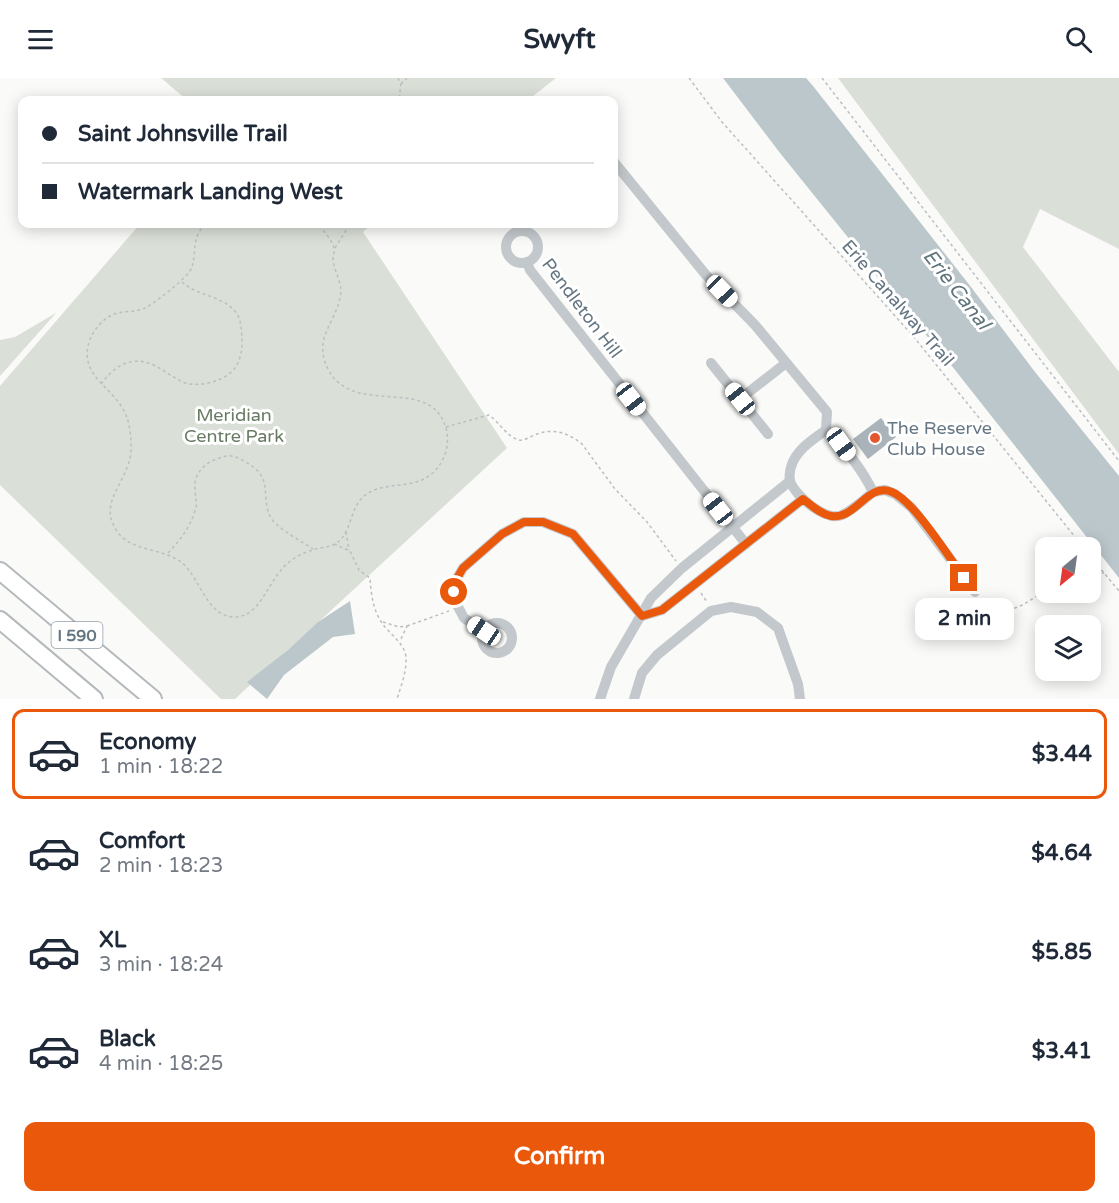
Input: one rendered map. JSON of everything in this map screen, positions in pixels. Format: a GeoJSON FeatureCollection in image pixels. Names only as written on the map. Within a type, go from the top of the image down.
{"type":"FeatureCollection","features":[{"type":"Feature","properties":{"kind":"highway","name":"I 590"},"geometry":{"type":"LineString","coordinates":[[0,571],[153,699]]}},
{"type":"Feature","properties":{"kind":"highway","name":"I 590"},"geometry":{"type":"LineString","coordinates":[[0,620],[94,699]]}},
{"type":"Feature","properties":{"kind":"street"},"geometry":{"type":"LineString","coordinates":[[618,167],[706,275],[754,325],[827,412],[826,430]]}},
{"type":"Feature","properties":{"kind":"street","name":"Pendleton Hill"},"geometry":{"type":"LineString","coordinates":[[527,262],[530,270],[746,544]]}},
{"type":"Feature","properties":{"kind":"street"},"geometry":{"type":"LineString","coordinates":[[711,363],[768,434]]}},
{"type":"Feature","properties":{"kind":"street"},"geometry":{"type":"LineString","coordinates":[[740,399],[786,363]]}},
{"type":"Feature","properties":{"kind":"street"},"geometry":{"type":"LineString","coordinates":[[826,430],[801,450],[790,469],[790,482],[803,499],[830,516],[841,516],[873,492],[885,490],[896,494],[912,508],[975,592]]}},
{"type":"Feature","properties":{"kind":"street"},"geometry":{"type":"LineString","coordinates":[[826,430],[841,444],[868,481],[873,492]]}},
{"type":"Feature","properties":{"kind":"street"},"geometry":{"type":"LineString","coordinates":[[600,699],[611,667],[651,598],[682,568],[790,482]]}},
{"type":"Feature","properties":{"kind":"street"},"geometry":{"type":"LineString","coordinates":[[642,616],[662,610],[803,499]]}},
{"type":"Feature","properties":{"kind":"street"},"geometry":{"type":"LineString","coordinates":[[484,631],[464,618],[454,592],[456,580],[463,568],[502,534],[524,522],[543,522],[573,534],[642,616]]}},
{"type":"Feature","properties":{"kind":"street"},"geometry":{"type":"LineString","coordinates":[[634,699],[642,673],[657,655],[711,611],[731,608],[757,612],[778,628],[798,684],[800,699]]}},
{"type":"Feature","properties":{"kind":"path"},"geometry":{"type":"LineString","coordinates":[[398,78],[401,84],[400,96]]}},
{"type":"Feature","properties":{"kind":"path"},"geometry":{"type":"LineString","coordinates":[[401,84],[407,78]]}},
{"type":"Feature","properties":{"kind":"path","name":"Erie Canalway Trail"},"geometry":{"type":"LineString","coordinates":[[691,78],[722,122],[914,336],[1075,537]]}},
{"type":"Feature","properties":{"kind":"path"},"geometry":{"type":"LineString","coordinates":[[822,78],[1119,461]]}},
{"type":"Feature","properties":{"kind":"path"},"geometry":{"type":"LineString","coordinates":[[201,228],[195,243],[191,270],[182,281],[145,308],[106,317],[95,330],[88,346],[87,358],[89,367],[100,385],[123,410],[132,440],[128,465],[111,503],[110,515],[113,525],[122,538],[130,544],[167,555],[188,568],[206,598],[216,609],[233,617],[244,616],[256,608],[271,583],[294,559],[314,549],[334,544],[345,532],[356,505],[369,492],[415,483],[436,470],[446,453],[446,427],[437,411],[426,402],[352,391],[341,384],[329,370],[325,360],[323,341],[341,293],[333,260],[334,249],[347,228]]}},
{"type":"Feature","properties":{"kind":"path"},"geometry":{"type":"LineString","coordinates":[[322,228],[334,249]]}},
{"type":"Feature","properties":{"kind":"path"},"geometry":{"type":"LineString","coordinates":[[100,385],[113,370],[130,362],[155,365],[188,384],[221,381],[229,376],[239,358],[242,346],[238,315],[227,304],[197,293],[182,281]]}},
{"type":"Feature","properties":{"kind":"path"},"geometry":{"type":"LineString","coordinates":[[446,427],[489,415],[518,440],[549,431],[560,432],[576,440],[582,444],[615,489],[647,522],[677,562]]}},
{"type":"Feature","properties":{"kind":"path"},"geometry":{"type":"LineString","coordinates":[[167,555],[186,534],[190,524],[197,504],[196,478],[201,469],[208,462],[231,456],[250,465],[265,482],[269,515],[274,522],[314,549]]}},
{"type":"Feature","properties":{"kind":"path"},"geometry":{"type":"LineString","coordinates":[[345,532],[350,551],[359,570],[370,578],[374,604],[381,621],[400,641],[406,657],[404,677],[396,699]]}},
{"type":"Feature","properties":{"kind":"path"},"geometry":{"type":"LineString","coordinates":[[334,544],[350,551]]}},
{"type":"Feature","properties":{"kind":"path"},"geometry":{"type":"LineString","coordinates":[[1101,568],[1119,591]]}},
{"type":"Feature","properties":{"kind":"path"},"geometry":{"type":"LineString","coordinates":[[975,592],[997,611],[1010,611],[1035,597]]}},
{"type":"Feature","properties":{"kind":"path"},"geometry":{"type":"LineString","coordinates":[[701,593],[710,607]]}},
{"type":"Feature","properties":{"kind":"path"},"geometry":{"type":"LineString","coordinates":[[381,621],[399,627],[407,626],[458,607]]}},
{"type":"Feature","properties":{"kind":"path"},"geometry":{"type":"LineString","coordinates":[[400,641],[407,626]]}},
{"type":"Feature","properties":{"kind":"green space"},"geometry":{"type":"Polygon","coordinates":[[[161,78],[556,78],[533,96],[182,96],[161,78]]]}},
{"type":"Feature","properties":{"kind":"green space"},"geometry":{"type":"Polygon","coordinates":[[[838,78],[1119,78],[1119,249],[1040,209],[1023,247],[1119,372],[1119,454],[838,78]]]}},
{"type":"Feature","properties":{"kind":"green space","name":"Meridian Centre Park"},"geometry":{"type":"Polygon","coordinates":[[[137,228],[368,228],[363,232],[507,448],[235,699],[221,699],[0,485],[0,386],[137,228]]]}},
{"type":"Feature","properties":{"kind":"green space"},"geometry":{"type":"Polygon","coordinates":[[[56,313],[0,376],[0,340],[15,337],[56,313]]]}},
{"type":"Feature","properties":{"kind":"water","name":"Erie Canal"},"geometry":{"type":"Polygon","coordinates":[[[723,78],[806,78],[813,86],[1035,372],[1119,476],[1119,578],[1101,555],[1101,537],[1087,537],[780,153],[723,78]]]}},
{"type":"Feature","properties":{"kind":"water"},"geometry":{"type":"Polygon","coordinates":[[[350,601],[355,634],[333,637],[284,675],[267,699],[247,682],[288,650],[318,622],[350,601]]]}},
{"type":"Feature","properties":{"kind":"building","name":"The Reserve Club House"},"geometry":{"type":"Polygon","coordinates":[[[881,418],[896,437],[868,459],[853,439],[881,418]]]}},
{"type":"Feature","properties":{"kind":"place","name":"The Reserve Club House"},"geometry":{"type":"Point","coordinates":[875,438]}},
{"type":"Feature","properties":{"kind":"route"},"geometry":{"type":"LineString","coordinates":[[454,592],[456,580],[463,568],[502,534],[524,522],[543,522],[573,534],[642,616],[662,610],[803,499],[830,516],[841,516],[873,492],[885,490],[896,494],[912,508],[964,578]]}}]}
